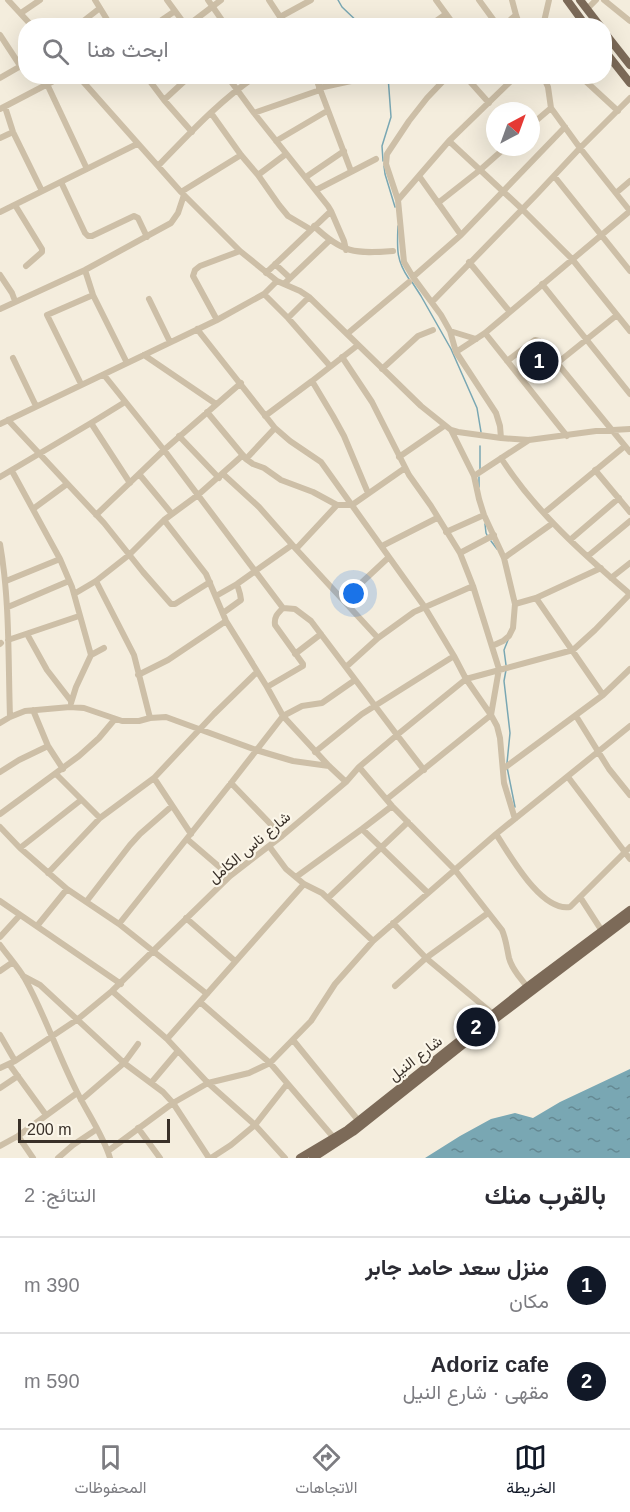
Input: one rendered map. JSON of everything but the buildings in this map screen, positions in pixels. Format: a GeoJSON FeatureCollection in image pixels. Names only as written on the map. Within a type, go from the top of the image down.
{"type":"FeatureCollection","features":[{"type":"Feature","properties":{"kind":"main road"},"geometry":{"type":"LineString","coordinates":[[567,0],[580,18]]}},
{"type":"Feature","properties":{"kind":"main road"},"geometry":{"type":"LineString","coordinates":[[580,0],[594,18]]}},
{"type":"Feature","properties":{"kind":"main road"},"geometry":{"type":"LineString","coordinates":[[612,42],[630,65]]}},
{"type":"Feature","properties":{"kind":"main road"},"geometry":{"type":"LineString","coordinates":[[612,60],[630,83]]}},
{"type":"Feature","properties":{"kind":"main road","name":"شارع النيل"},"geometry":{"type":"LineString","coordinates":[[300,1158],[334,1138],[358,1120],[527,987],[630,910]]}},
{"type":"Feature","properties":{"kind":"main road","name":"شارع النيل"},"geometry":{"type":"LineString","coordinates":[[313,1158],[361,1126],[494,1020],[630,917]]}},
{"type":"Feature","properties":{"kind":"street"},"geometry":{"type":"LineString","coordinates":[[8,0],[25,18]]}},
{"type":"Feature","properties":{"kind":"street"},"geometry":{"type":"LineString","coordinates":[[21,14],[40,0]]}},
{"type":"Feature","properties":{"kind":"street"},"geometry":{"type":"LineString","coordinates":[[95,0],[106,18]]}},
{"type":"Feature","properties":{"kind":"street"},"geometry":{"type":"LineString","coordinates":[[167,0],[180,18]]}},
{"type":"Feature","properties":{"kind":"street"},"geometry":{"type":"LineString","coordinates":[[208,0],[220,18]]}},
{"type":"Feature","properties":{"kind":"street"},"geometry":{"type":"LineString","coordinates":[[196,18],[221,0]]}},
{"type":"Feature","properties":{"kind":"street"},"geometry":{"type":"LineString","coordinates":[[269,0],[280,17],[311,0]]}},
{"type":"Feature","properties":{"kind":"street"},"geometry":{"type":"LineString","coordinates":[[436,0],[449,18]]}},
{"type":"Feature","properties":{"kind":"street"},"geometry":{"type":"LineString","coordinates":[[479,0],[492,18]]}},
{"type":"Feature","properties":{"kind":"street"},"geometry":{"type":"LineString","coordinates":[[512,0],[517,18]]}},
{"type":"Feature","properties":{"kind":"street"},"geometry":{"type":"LineString","coordinates":[[545,18],[549,0]]}},
{"type":"Feature","properties":{"kind":"street"},"geometry":{"type":"LineString","coordinates":[[587,9],[596,0]]}},
{"type":"Feature","properties":{"kind":"street"},"geometry":{"type":"LineString","coordinates":[[604,0],[630,21]]}},
{"type":"Feature","properties":{"kind":"street"},"geometry":{"type":"LineString","coordinates":[[87,18],[100,8]]}},
{"type":"Feature","properties":{"kind":"street"},"geometry":{"type":"LineString","coordinates":[[165,18],[175,11]]}},
{"type":"Feature","properties":{"kind":"street"},"geometry":{"type":"LineString","coordinates":[[440,18],[446,14]]}},
{"type":"Feature","properties":{"kind":"street"},"geometry":{"type":"LineString","coordinates":[[512,18],[516,15]]}},
{"type":"Feature","properties":{"kind":"street"},"geometry":{"type":"LineString","coordinates":[[0,35],[18,58]]}},
{"type":"Feature","properties":{"kind":"street"},"geometry":{"type":"LineString","coordinates":[[0,78],[18,68]]}},
{"type":"Feature","properties":{"kind":"street"},"geometry":{"type":"LineString","coordinates":[[42,191],[3,108],[47,84],[87,169]]}},
{"type":"Feature","properties":{"kind":"street"},"geometry":{"type":"LineString","coordinates":[[85,84],[137,144],[240,251],[277,281],[309,297],[444,426],[458,432],[529,440],[630,429]]}},
{"type":"Feature","properties":{"kind":"street"},"geometry":{"type":"LineString","coordinates":[[152,84],[192,132]]}},
{"type":"Feature","properties":{"kind":"street"},"geometry":{"type":"LineString","coordinates":[[164,100],[181,84]]}},
{"type":"Feature","properties":{"kind":"street"},"geometry":{"type":"LineString","coordinates":[[233,84],[331,211],[346,250]]}},
{"type":"Feature","properties":{"kind":"street"},"geometry":{"type":"LineString","coordinates":[[158,166],[211,112],[244,84]]}},
{"type":"Feature","properties":{"kind":"street"},"geometry":{"type":"LineString","coordinates":[[318,84],[351,171]]}},
{"type":"Feature","properties":{"kind":"street"},"geometry":{"type":"LineString","coordinates":[[254,113],[320,89],[341,84]]}},
{"type":"Feature","properties":{"kind":"street"},"geometry":{"type":"LineString","coordinates":[[440,84],[409,122],[386,158],[386,164],[398,200],[403,256],[411,280],[432,302],[450,331],[456,352],[496,413],[501,438]]}},
{"type":"Feature","properties":{"kind":"street"},"geometry":{"type":"LineString","coordinates":[[472,84],[488,102]]}},
{"type":"Feature","properties":{"kind":"street"},"geometry":{"type":"LineString","coordinates":[[490,102],[508,84]]}},
{"type":"Feature","properties":{"kind":"street"},"geometry":{"type":"LineString","coordinates":[[456,352],[485,333],[630,211],[551,108],[547,84]]}},
{"type":"Feature","properties":{"kind":"street"},"geometry":{"type":"LineString","coordinates":[[589,84],[618,111]]}},
{"type":"Feature","properties":{"kind":"street"},"geometry":{"type":"LineString","coordinates":[[432,302],[630,98]]}},
{"type":"Feature","properties":{"kind":"street"},"geometry":{"type":"LineString","coordinates":[[398,200],[450,141],[486,106]]}},
{"type":"Feature","properties":{"kind":"street"},"geometry":{"type":"LineString","coordinates":[[540,117],[551,108]]}},
{"type":"Feature","properties":{"kind":"street"},"geometry":{"type":"LineString","coordinates":[[276,141],[327,111]]}},
{"type":"Feature","properties":{"kind":"street"},"geometry":{"type":"LineString","coordinates":[[211,112],[288,216],[346,250],[369,253],[393,251]]}},
{"type":"Feature","properties":{"kind":"street"},"geometry":{"type":"LineString","coordinates":[[347,334],[461,235],[565,127]]}},
{"type":"Feature","properties":{"kind":"street"},"geometry":{"type":"LineString","coordinates":[[0,138],[13,132]]}},
{"type":"Feature","properties":{"kind":"street"},"geometry":{"type":"LineString","coordinates":[[450,141],[572,259],[630,331]]}},
{"type":"Feature","properties":{"kind":"street"},"geometry":{"type":"LineString","coordinates":[[0,212],[137,144]]}},
{"type":"Feature","properties":{"kind":"street"},"geometry":{"type":"LineString","coordinates":[[306,177],[344,151]]}},
{"type":"Feature","properties":{"kind":"street"},"geometry":{"type":"LineString","coordinates":[[258,176],[286,154]]}},
{"type":"Feature","properties":{"kind":"street"},"geometry":{"type":"LineString","coordinates":[[0,309],[85,270],[174,220],[183,193],[241,155]]}},
{"type":"Feature","properties":{"kind":"street"},"geometry":{"type":"LineString","coordinates":[[438,203],[496,156]]}},
{"type":"Feature","properties":{"kind":"street"},"geometry":{"type":"LineString","coordinates":[[316,190],[376,159]]}},
{"type":"Feature","properties":{"kind":"street"},"geometry":{"type":"LineString","coordinates":[[419,176],[461,235]]}},
{"type":"Feature","properties":{"kind":"street"},"geometry":{"type":"LineString","coordinates":[[554,176],[630,271]]}},
{"type":"Feature","properties":{"kind":"street"},"geometry":{"type":"LineString","coordinates":[[616,193],[630,181]]}},
{"type":"Feature","properties":{"kind":"street"},"geometry":{"type":"LineString","coordinates":[[61,182],[88,236],[134,216],[138,218],[147,237]]}},
{"type":"Feature","properties":{"kind":"street"},"geometry":{"type":"LineString","coordinates":[[15,205],[42,249],[40,255],[26,266]]}},
{"type":"Feature","properties":{"kind":"street"},"geometry":{"type":"LineString","coordinates":[[266,273],[331,211]]}},
{"type":"Feature","properties":{"kind":"street"},"geometry":{"type":"LineString","coordinates":[[284,284],[330,240]]}},
{"type":"Feature","properties":{"kind":"street"},"geometry":{"type":"LineString","coordinates":[[217,320],[193,276],[195,270],[240,251]]}},
{"type":"Feature","properties":{"kind":"street"},"geometry":{"type":"LineString","coordinates":[[470,262],[510,312]]}},
{"type":"Feature","properties":{"kind":"street"},"geometry":{"type":"LineString","coordinates":[[275,264],[290,278]]}},
{"type":"Feature","properties":{"kind":"street"},"geometry":{"type":"LineString","coordinates":[[85,270],[93,295],[127,363]]}},
{"type":"Feature","properties":{"kind":"street"},"geometry":{"type":"LineString","coordinates":[[1,277],[15,302]]}},
{"type":"Feature","properties":{"kind":"street"},"geometry":{"type":"LineString","coordinates":[[0,424],[217,320],[264,294],[277,281]]}},
{"type":"Feature","properties":{"kind":"street"},"geometry":{"type":"LineString","coordinates":[[542,284],[630,394]]}},
{"type":"Feature","properties":{"kind":"street"},"geometry":{"type":"LineString","coordinates":[[264,294],[330,366]]}},
{"type":"Feature","properties":{"kind":"street"},"geometry":{"type":"LineString","coordinates":[[81,384],[47,315],[93,295]]}},
{"type":"Feature","properties":{"kind":"street"},"geometry":{"type":"LineString","coordinates":[[288,318],[309,297]]}},
{"type":"Feature","properties":{"kind":"street"},"geometry":{"type":"LineString","coordinates":[[149,299],[170,342]]}},
{"type":"Feature","properties":{"kind":"street"},"geometry":{"type":"LineString","coordinates":[[556,364],[617,315]]}},
{"type":"Feature","properties":{"kind":"street"},"geometry":{"type":"LineString","coordinates":[[197,329],[275,428],[321,462],[424,606],[466,679],[497,726],[507,796],[515,819]]}},
{"type":"Feature","properties":{"kind":"street"},"geometry":{"type":"LineString","coordinates":[[382,369],[418,336],[433,330]]}},
{"type":"Feature","properties":{"kind":"street"},"geometry":{"type":"LineString","coordinates":[[450,331],[476,339]]}},
{"type":"Feature","properties":{"kind":"street"},"geometry":{"type":"LineString","coordinates":[[485,333],[567,436]]}},
{"type":"Feature","properties":{"kind":"street"},"geometry":{"type":"LineString","coordinates":[[507,361],[537,340],[630,452]]}},
{"type":"Feature","properties":{"kind":"street"},"geometry":{"type":"LineString","coordinates":[[265,416],[358,345]]}},
{"type":"Feature","properties":{"kind":"street"},"geometry":{"type":"LineString","coordinates":[[144,355],[216,404]]}},
{"type":"Feature","properties":{"kind":"street"},"geometry":{"type":"LineString","coordinates":[[342,357],[372,402],[405,468],[460,553],[473,586],[499,669],[491,715],[387,799]]}},
{"type":"Feature","properties":{"kind":"street"},"geometry":{"type":"LineString","coordinates":[[13,358],[36,406]]}},
{"type":"Feature","properties":{"kind":"street"},"geometry":{"type":"LineString","coordinates":[[104,375],[164,450],[283,608]]}},
{"type":"Feature","properties":{"kind":"street"},"geometry":{"type":"LineString","coordinates":[[312,381],[344,436],[368,493]]}},
{"type":"Feature","properties":{"kind":"street"},"geometry":{"type":"LineString","coordinates":[[96,515],[179,436],[241,383]]}},
{"type":"Feature","properties":{"kind":"street"},"geometry":{"type":"LineString","coordinates":[[0,477],[125,402]]}},
{"type":"Feature","properties":{"kind":"street"},"geometry":{"type":"LineString","coordinates":[[207,412],[253,464],[264,468],[281,480],[313,492],[337,505],[352,505],[405,468]]}},
{"type":"Feature","properties":{"kind":"street"},"geometry":{"type":"LineString","coordinates":[[8,420],[96,515],[173,605],[210,582]]}},
{"type":"Feature","properties":{"kind":"street"},"geometry":{"type":"LineString","coordinates":[[91,423],[130,483]]}},
{"type":"Feature","properties":{"kind":"street"},"geometry":{"type":"LineString","coordinates":[[399,457],[444,426]]}},
{"type":"Feature","properties":{"kind":"street"},"geometry":{"type":"LineString","coordinates":[[74,594],[129,555],[164,520],[245,457],[275,428]]}},
{"type":"Feature","properties":{"kind":"street"},"geometry":{"type":"LineString","coordinates":[[451,429],[474,476],[484,515],[504,558],[515,604],[513,628],[509,636],[492,646]]}},
{"type":"Feature","properties":{"kind":"street"},"geometry":{"type":"LineString","coordinates":[[179,436],[221,476],[259,507],[378,638]]}},
{"type":"Feature","properties":{"kind":"street"},"geometry":{"type":"LineString","coordinates":[[474,476],[529,440]]}},
{"type":"Feature","properties":{"kind":"street"},"geometry":{"type":"LineString","coordinates":[[544,513],[625,446]]}},
{"type":"Feature","properties":{"kind":"street"},"geometry":{"type":"LineString","coordinates":[[466,679],[573,650],[630,594],[553,523],[518,483],[501,458]]}},
{"type":"Feature","properties":{"kind":"street"},"geometry":{"type":"LineString","coordinates":[[595,470],[630,512]]}},
{"type":"Feature","properties":{"kind":"street"},"geometry":{"type":"LineString","coordinates":[[12,471],[60,559],[74,594],[90,655],[71,704]]}},
{"type":"Feature","properties":{"kind":"street"},"geometry":{"type":"LineString","coordinates":[[139,474],[172,514]]}},
{"type":"Feature","properties":{"kind":"street"},"geometry":{"type":"LineString","coordinates":[[33,509],[67,484]]}},
{"type":"Feature","properties":{"kind":"street"},"geometry":{"type":"LineString","coordinates":[[570,540],[619,498]]}},
{"type":"Feature","properties":{"kind":"street"},"geometry":{"type":"LineString","coordinates":[[216,596],[237,585],[294,547],[337,505]]}},
{"type":"Feature","properties":{"kind":"street"},"geometry":{"type":"LineString","coordinates":[[446,532],[484,515]]}},
{"type":"Feature","properties":{"kind":"street"},"geometry":{"type":"LineString","coordinates":[[382,546],[437,518]]}},
{"type":"Feature","properties":{"kind":"street"},"geometry":{"type":"LineString","coordinates":[[164,520],[200,565],[210,582],[226,621],[283,716],[346,782]]}},
{"type":"Feature","properties":{"kind":"street"},"geometry":{"type":"LineString","coordinates":[[588,556],[630,521]]}},
{"type":"Feature","properties":{"kind":"street"},"geometry":{"type":"LineString","coordinates":[[504,558],[553,523]]}},
{"type":"Feature","properties":{"kind":"street"},"geometry":{"type":"LineString","coordinates":[[460,553],[494,535]]}},
{"type":"Feature","properties":{"kind":"street"},"geometry":{"type":"LineString","coordinates":[[0,544],[8,607],[3,642],[10,717]]}},
{"type":"Feature","properties":{"kind":"street"},"geometry":{"type":"LineString","coordinates":[[343,600],[389,557]]}},
{"type":"Feature","properties":{"kind":"street"},"geometry":{"type":"LineString","coordinates":[[6,581],[60,559]]}},
{"type":"Feature","properties":{"kind":"street"},"geometry":{"type":"LineString","coordinates":[[611,578],[630,563]]}},
{"type":"Feature","properties":{"kind":"street"},"geometry":{"type":"LineString","coordinates":[[515,604],[536,598],[601,568]]}},
{"type":"Feature","properties":{"kind":"street"},"geometry":{"type":"LineString","coordinates":[[96,580],[132,651],[150,718]]}},
{"type":"Feature","properties":{"kind":"street"},"geometry":{"type":"LineString","coordinates":[[8,607],[69,581]]}},
{"type":"Feature","properties":{"kind":"street"},"geometry":{"type":"LineString","coordinates":[[223,613],[241,600],[237,585]]}},
{"type":"Feature","properties":{"kind":"street"},"geometry":{"type":"LineString","coordinates":[[346,667],[378,638],[414,612],[473,586]]}},
{"type":"Feature","properties":{"kind":"street"},"geometry":{"type":"LineString","coordinates":[[536,598],[603,695]]}},
{"type":"Feature","properties":{"kind":"street"},"geometry":{"type":"LineString","coordinates":[[267,687],[303,666],[275,625],[274,620],[283,608],[295,609],[311,621],[424,770]]}},
{"type":"Feature","properties":{"kind":"street"},"geometry":{"type":"LineString","coordinates":[[3,642],[79,616]]}},
{"type":"Feature","properties":{"kind":"street"},"geometry":{"type":"LineString","coordinates":[[138,675],[168,660],[226,621]]}},
{"type":"Feature","properties":{"kind":"street"},"geometry":{"type":"LineString","coordinates":[[27,634],[47,670],[71,704]]}},
{"type":"Feature","properties":{"kind":"street"},"geometry":{"type":"LineString","coordinates":[[295,654],[321,634]]}},
{"type":"Feature","properties":{"kind":"street"},"geometry":{"type":"LineString","coordinates":[[90,655],[104,648]]}},
{"type":"Feature","properties":{"kind":"street"},"geometry":{"type":"LineString","coordinates":[[315,752],[362,714],[454,656]]}},
{"type":"Feature","properties":{"kind":"street"},"geometry":{"type":"LineString","coordinates":[[503,770],[603,695],[630,669]]}},
{"type":"Feature","properties":{"kind":"street"},"geometry":{"type":"LineString","coordinates":[[48,873],[100,818],[154,778],[257,672]]}},
{"type":"Feature","properties":{"kind":"street","name":"شارع ناس الكامل"},"geometry":{"type":"LineString","coordinates":[[0,1068],[78,1019],[121,984],[230,876],[282,836],[346,782],[359,767],[466,679]]}},
{"type":"Feature","properties":{"kind":"street"},"geometry":{"type":"LineString","coordinates":[[119,924],[283,716],[302,706],[322,704],[355,680]]}},
{"type":"Feature","properties":{"kind":"street"},"geometry":{"type":"LineString","coordinates":[[1,721],[33,710],[71,704],[130,722],[166,717],[256,750],[293,761],[329,766]]}},
{"type":"Feature","properties":{"kind":"street"},"geometry":{"type":"LineString","coordinates":[[33,710],[48,746],[63,769]]}},
{"type":"Feature","properties":{"kind":"street"},"geometry":{"type":"LineString","coordinates":[[576,716],[609,769],[630,795]]}},
{"type":"Feature","properties":{"kind":"street"},"geometry":{"type":"LineString","coordinates":[[0,814],[63,769],[93,743],[115,719]]}},
{"type":"Feature","properties":{"kind":"street"},"geometry":{"type":"LineString","coordinates":[[0,945],[23,976],[77,1093],[109,1155],[138,1128],[173,1103],[208,1083],[249,1073],[270,1064],[311,1021],[335,984],[373,940],[496,834],[630,726]]}},
{"type":"Feature","properties":{"kind":"street"},"geometry":{"type":"LineString","coordinates":[[0,772],[48,746]]}},
{"type":"Feature","properties":{"kind":"street"},"geometry":{"type":"LineString","coordinates":[[359,767],[392,806],[455,870],[502,930],[514,970],[527,987]]}},
{"type":"Feature","properties":{"kind":"street"},"geometry":{"type":"LineString","coordinates":[[56,774],[100,818]]}},
{"type":"Feature","properties":{"kind":"street"},"geometry":{"type":"LineString","coordinates":[[568,777],[630,859]]}},
{"type":"Feature","properties":{"kind":"street"},"geometry":{"type":"LineString","coordinates":[[154,778],[189,836],[230,876]]}},
{"type":"Feature","properties":{"kind":"street"},"geometry":{"type":"LineString","coordinates":[[231,783],[282,836]]}},
{"type":"Feature","properties":{"kind":"street"},"geometry":{"type":"LineString","coordinates":[[20,848],[81,800]]}},
{"type":"Feature","properties":{"kind":"street"},"geometry":{"type":"LineString","coordinates":[[86,902],[130,845],[172,806]]}},
{"type":"Feature","properties":{"kind":"street"},"geometry":{"type":"LineString","coordinates":[[296,877],[392,806]]}},
{"type":"Feature","properties":{"kind":"street"},"geometry":{"type":"LineString","coordinates":[[328,898],[408,822]]}},
{"type":"Feature","properties":{"kind":"street"},"geometry":{"type":"LineString","coordinates":[[1,829],[67,889],[119,924],[207,994]]}},
{"type":"Feature","properties":{"kind":"street"},"geometry":{"type":"LineString","coordinates":[[362,830],[428,893]]}},
{"type":"Feature","properties":{"kind":"street"},"geometry":{"type":"LineString","coordinates":[[496,834],[522,874],[540,895],[563,908],[570,907],[630,847]]}},
{"type":"Feature","properties":{"kind":"street"},"geometry":{"type":"LineString","coordinates":[[269,846],[286,869],[304,884],[322,893],[373,940]]}},
{"type":"Feature","properties":{"kind":"street"},"geometry":{"type":"LineString","coordinates":[[167,1040],[304,884]]}},
{"type":"Feature","properties":{"kind":"street"},"geometry":{"type":"LineString","coordinates":[[37,926],[67,889]]}},
{"type":"Feature","properties":{"kind":"street"},"geometry":{"type":"LineString","coordinates":[[580,897],[603,931]]}},
{"type":"Feature","properties":{"kind":"street"},"geometry":{"type":"LineString","coordinates":[[0,901],[121,984]]}},
{"type":"Feature","properties":{"kind":"street"},"geometry":{"type":"LineString","coordinates":[[395,986],[426,958],[488,913]]}},
{"type":"Feature","properties":{"kind":"street"},"geometry":{"type":"LineString","coordinates":[[0,937],[20,915]]}},
{"type":"Feature","properties":{"kind":"street"},"geometry":{"type":"LineString","coordinates":[[186,918],[235,962]]}},
{"type":"Feature","properties":{"kind":"street"},"geometry":{"type":"LineString","coordinates":[[393,923],[426,958],[493,1014]]}},
{"type":"Feature","properties":{"kind":"street"},"geometry":{"type":"LineString","coordinates":[[0,970],[13,962]]}},
{"type":"Feature","properties":{"kind":"street"},"geometry":{"type":"LineString","coordinates":[[23,976],[40,985],[124,1063],[173,1103],[210,1158],[221,1155],[255,1125],[287,1084]]}},
{"type":"Feature","properties":{"kind":"street"},"geometry":{"type":"LineString","coordinates":[[112,991],[167,1040],[208,1083],[255,1125],[285,1158]]}},
{"type":"Feature","properties":{"kind":"street"},"geometry":{"type":"LineString","coordinates":[[200,1002],[270,1064],[334,1138]]}},
{"type":"Feature","properties":{"kind":"street"},"geometry":{"type":"LineString","coordinates":[[0,1035],[18,1077],[46,1115]]}},
{"type":"Feature","properties":{"kind":"street"},"geometry":{"type":"LineString","coordinates":[[293,1040],[358,1120]]}},
{"type":"Feature","properties":{"kind":"street"},"geometry":{"type":"LineString","coordinates":[[81,1100],[124,1063],[138,1044]]}},
{"type":"Feature","properties":{"kind":"street"},"geometry":{"type":"LineString","coordinates":[[151,1083],[178,1051]]}},
{"type":"Feature","properties":{"kind":"street"},"geometry":{"type":"LineString","coordinates":[[0,1088],[18,1077]]}},
{"type":"Feature","properties":{"kind":"street"},"geometry":{"type":"LineString","coordinates":[[0,1146],[18,1137],[77,1093]]}},
{"type":"Feature","properties":{"kind":"street"},"geometry":{"type":"LineString","coordinates":[[138,1128],[160,1158]]}},
{"type":"Feature","properties":{"kind":"street"},"geometry":{"type":"LineString","coordinates":[[58,1158],[97,1129]]}},
{"type":"Feature","properties":{"kind":"street"},"geometry":{"type":"LineString","coordinates":[[18,1137],[33,1158]]}},
{"type":"Feature","properties":{"kind":"water"},"geometry":{"type":"Polygon","coordinates":[[[630,1069],[630,1158],[425,1158],[491,1119],[515,1113],[533,1118],[560,1102],[630,1069]]]}},
{"type":"Feature","properties":{"kind":"waterway"},"geometry":{"type":"LineString","coordinates":[[338,0],[354,18]]}},
{"type":"Feature","properties":{"kind":"waterway"},"geometry":{"type":"LineString","coordinates":[[383,161],[382,146],[391,117],[389,84]]}},
{"type":"Feature","properties":{"kind":"waterway"},"geometry":{"type":"LineString","coordinates":[[384,166],[395,207]]}},
{"type":"Feature","properties":{"kind":"waterway"},"geometry":{"type":"LineString","coordinates":[[398,226],[398,254],[409,279]]}},
{"type":"Feature","properties":{"kind":"waterway"},"geometry":{"type":"LineString","coordinates":[[412,282],[451,349],[477,408],[481,432]]}},
{"type":"Feature","properties":{"kind":"waterway"},"geometry":{"type":"LineString","coordinates":[[480,446],[480,469]]}},
{"type":"Feature","properties":{"kind":"waterway"},"geometry":{"type":"LineString","coordinates":[[479,477],[479,487]]}},
{"type":"Feature","properties":{"kind":"waterway"},"geometry":{"type":"LineString","coordinates":[[485,524],[488,537]]}},
{"type":"Feature","properties":{"kind":"waterway"},"geometry":{"type":"LineString","coordinates":[[491,541],[497,549]]}},
{"type":"Feature","properties":{"kind":"waterway"},"geometry":{"type":"LineString","coordinates":[[506,665],[504,650],[508,640]]}},
{"type":"Feature","properties":{"kind":"waterway"},"geometry":{"type":"LineString","coordinates":[[506,670],[504,681],[510,733],[507,763]]}},
{"type":"Feature","properties":{"kind":"waterway"},"geometry":{"type":"LineString","coordinates":[[507,767],[515,807]]}},
{"type":"Feature","properties":{"kind":"place","name":"منزل سعد حامد جابر"},"geometry":{"type":"Point","coordinates":[539,361]}},
{"type":"Feature","properties":{"kind":"place","name":"Adoriz cafe"},"geometry":{"type":"Point","coordinates":[476,1027]}}]}
